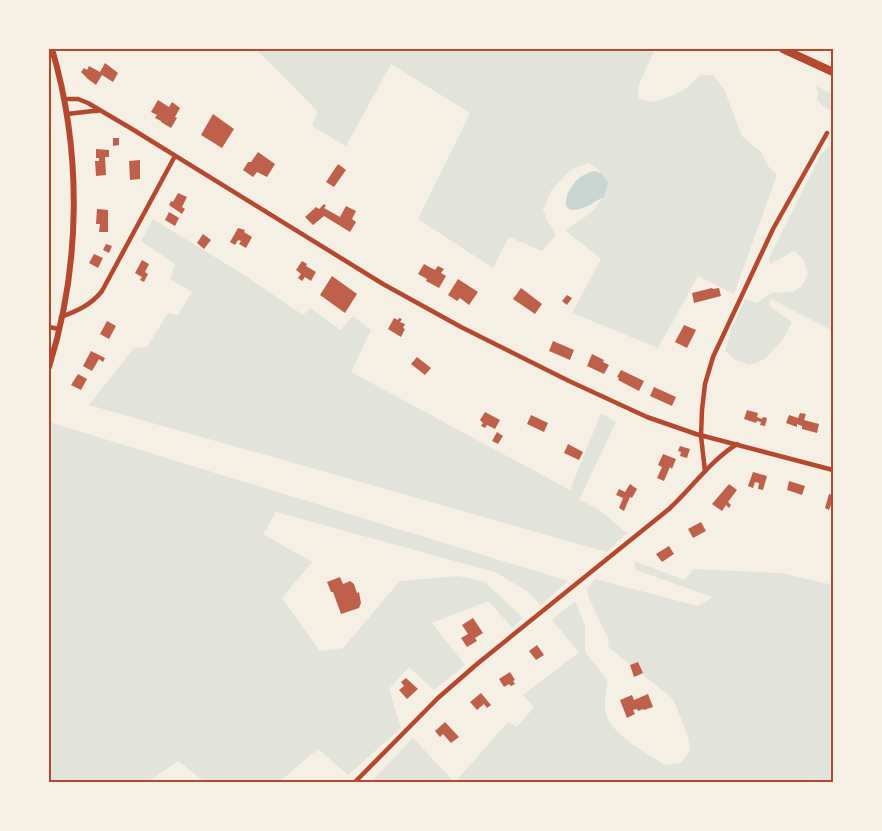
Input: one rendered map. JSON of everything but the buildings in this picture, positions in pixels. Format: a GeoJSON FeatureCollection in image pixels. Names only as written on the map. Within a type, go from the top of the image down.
{"type":"FeatureCollection","features":[{"type":"Feature","properties":{"kind":"highway"},"geometry":{"type":"LineString","coordinates":[[783,49],[833,72]]}},
{"type":"Feature","properties":{"kind":"main road"},"geometry":{"type":"LineString","coordinates":[[49,367],[69,272],[73,225],[72,172],[67,114],[52,49]]}},
{"type":"Feature","properties":{"kind":"street"},"geometry":{"type":"LineString","coordinates":[[64,99],[78,99],[102,112],[376,280],[541,368],[655,420],[701,436],[833,470]]}},
{"type":"Feature","properties":{"kind":"street"},"geometry":{"type":"LineString","coordinates":[[67,114],[92,111],[102,112]]}},
{"type":"Feature","properties":{"kind":"street"},"geometry":{"type":"LineString","coordinates":[[705,471],[701,436],[702,397],[713,357],[773,229],[827,132]]}},
{"type":"Feature","properties":{"kind":"street"},"geometry":{"type":"LineString","coordinates":[[61,316],[75,312],[89,304],[102,291],[175,156]]}},
{"type":"Feature","properties":{"kind":"street"},"geometry":{"type":"LineString","coordinates":[[49,327],[58,329]]}},
{"type":"Feature","properties":{"kind":"street"},"geometry":{"type":"LineString","coordinates":[[356,782],[444,692],[669,509],[720,456],[737,444]]}},
{"type":"Feature","properties":{"kind":"shaded area"},"geometry":{"type":"Polygon","coordinates":[[[256,49],[655,49],[638,87],[639,99],[653,102],[674,95],[687,88],[700,75],[713,75],[724,89],[742,136],[761,151],[768,166],[777,175],[734,294],[698,276],[658,348],[572,313],[601,259],[565,230],[592,211],[601,200],[607,183],[598,169],[588,163],[570,170],[551,191],[543,210],[556,235],[542,251],[509,237],[493,268],[418,219],[470,113],[391,64],[346,146],[312,126],[318,112],[256,49]]]}},
{"type":"Feature","properties":{"kind":"shaded area"},"geometry":{"type":"Polygon","coordinates":[[[815,86],[833,94],[833,111],[824,107],[817,100],[818,92],[815,86]]]}},
{"type":"Feature","properties":{"kind":"shaded area"},"geometry":{"type":"Polygon","coordinates":[[[833,141],[833,331],[771,299],[769,306],[792,322],[784,338],[765,359],[749,365],[736,360],[725,351],[731,330],[745,299],[756,303],[771,293],[792,292],[801,287],[808,274],[803,259],[794,251],[770,264],[769,258],[821,154],[833,141]]]}},
{"type":"Feature","properties":{"kind":"shaded area"},"geometry":{"type":"Polygon","coordinates":[[[594,171],[601,173],[608,182],[604,197],[583,208],[570,210],[566,201],[570,189],[579,178],[594,171]]]}},
{"type":"Feature","properties":{"kind":"shaded area"},"geometry":{"type":"Polygon","coordinates":[[[153,219],[241,273],[303,315],[310,308],[341,330],[353,316],[371,330],[351,372],[570,490],[601,413],[616,422],[579,500],[597,508],[627,533],[607,552],[89,405],[134,348],[147,347],[168,313],[178,315],[192,292],[170,279],[175,264],[141,241],[153,219]]]}},
{"type":"Feature","properties":{"kind":"shaded area"},"geometry":{"type":"Polygon","coordinates":[[[49,422],[568,581],[541,605],[527,591],[495,572],[276,512],[263,534],[312,562],[282,598],[320,651],[343,648],[400,581],[459,576],[485,582],[523,618],[513,628],[488,601],[432,623],[465,665],[434,690],[409,667],[389,689],[401,728],[348,775],[318,749],[279,782],[205,782],[178,761],[148,782],[49,782],[49,422]]]}},
{"type":"Feature","properties":{"kind":"shaded area"},"geometry":{"type":"Polygon","coordinates":[[[634,561],[685,580],[693,569],[781,573],[833,585],[833,782],[455,782],[508,722],[517,727],[534,707],[523,695],[579,652],[552,620],[575,601],[585,626],[585,652],[607,679],[605,706],[610,722],[623,737],[665,765],[681,763],[690,751],[688,736],[673,699],[607,646],[609,640],[590,601],[587,589],[595,579],[698,606],[712,597],[636,570],[634,561]]]}},
{"type":"Feature","properties":{"kind":"shaded area"},"geometry":{"type":"Polygon","coordinates":[[[413,738],[454,782],[371,782],[413,738]]]}}]}
